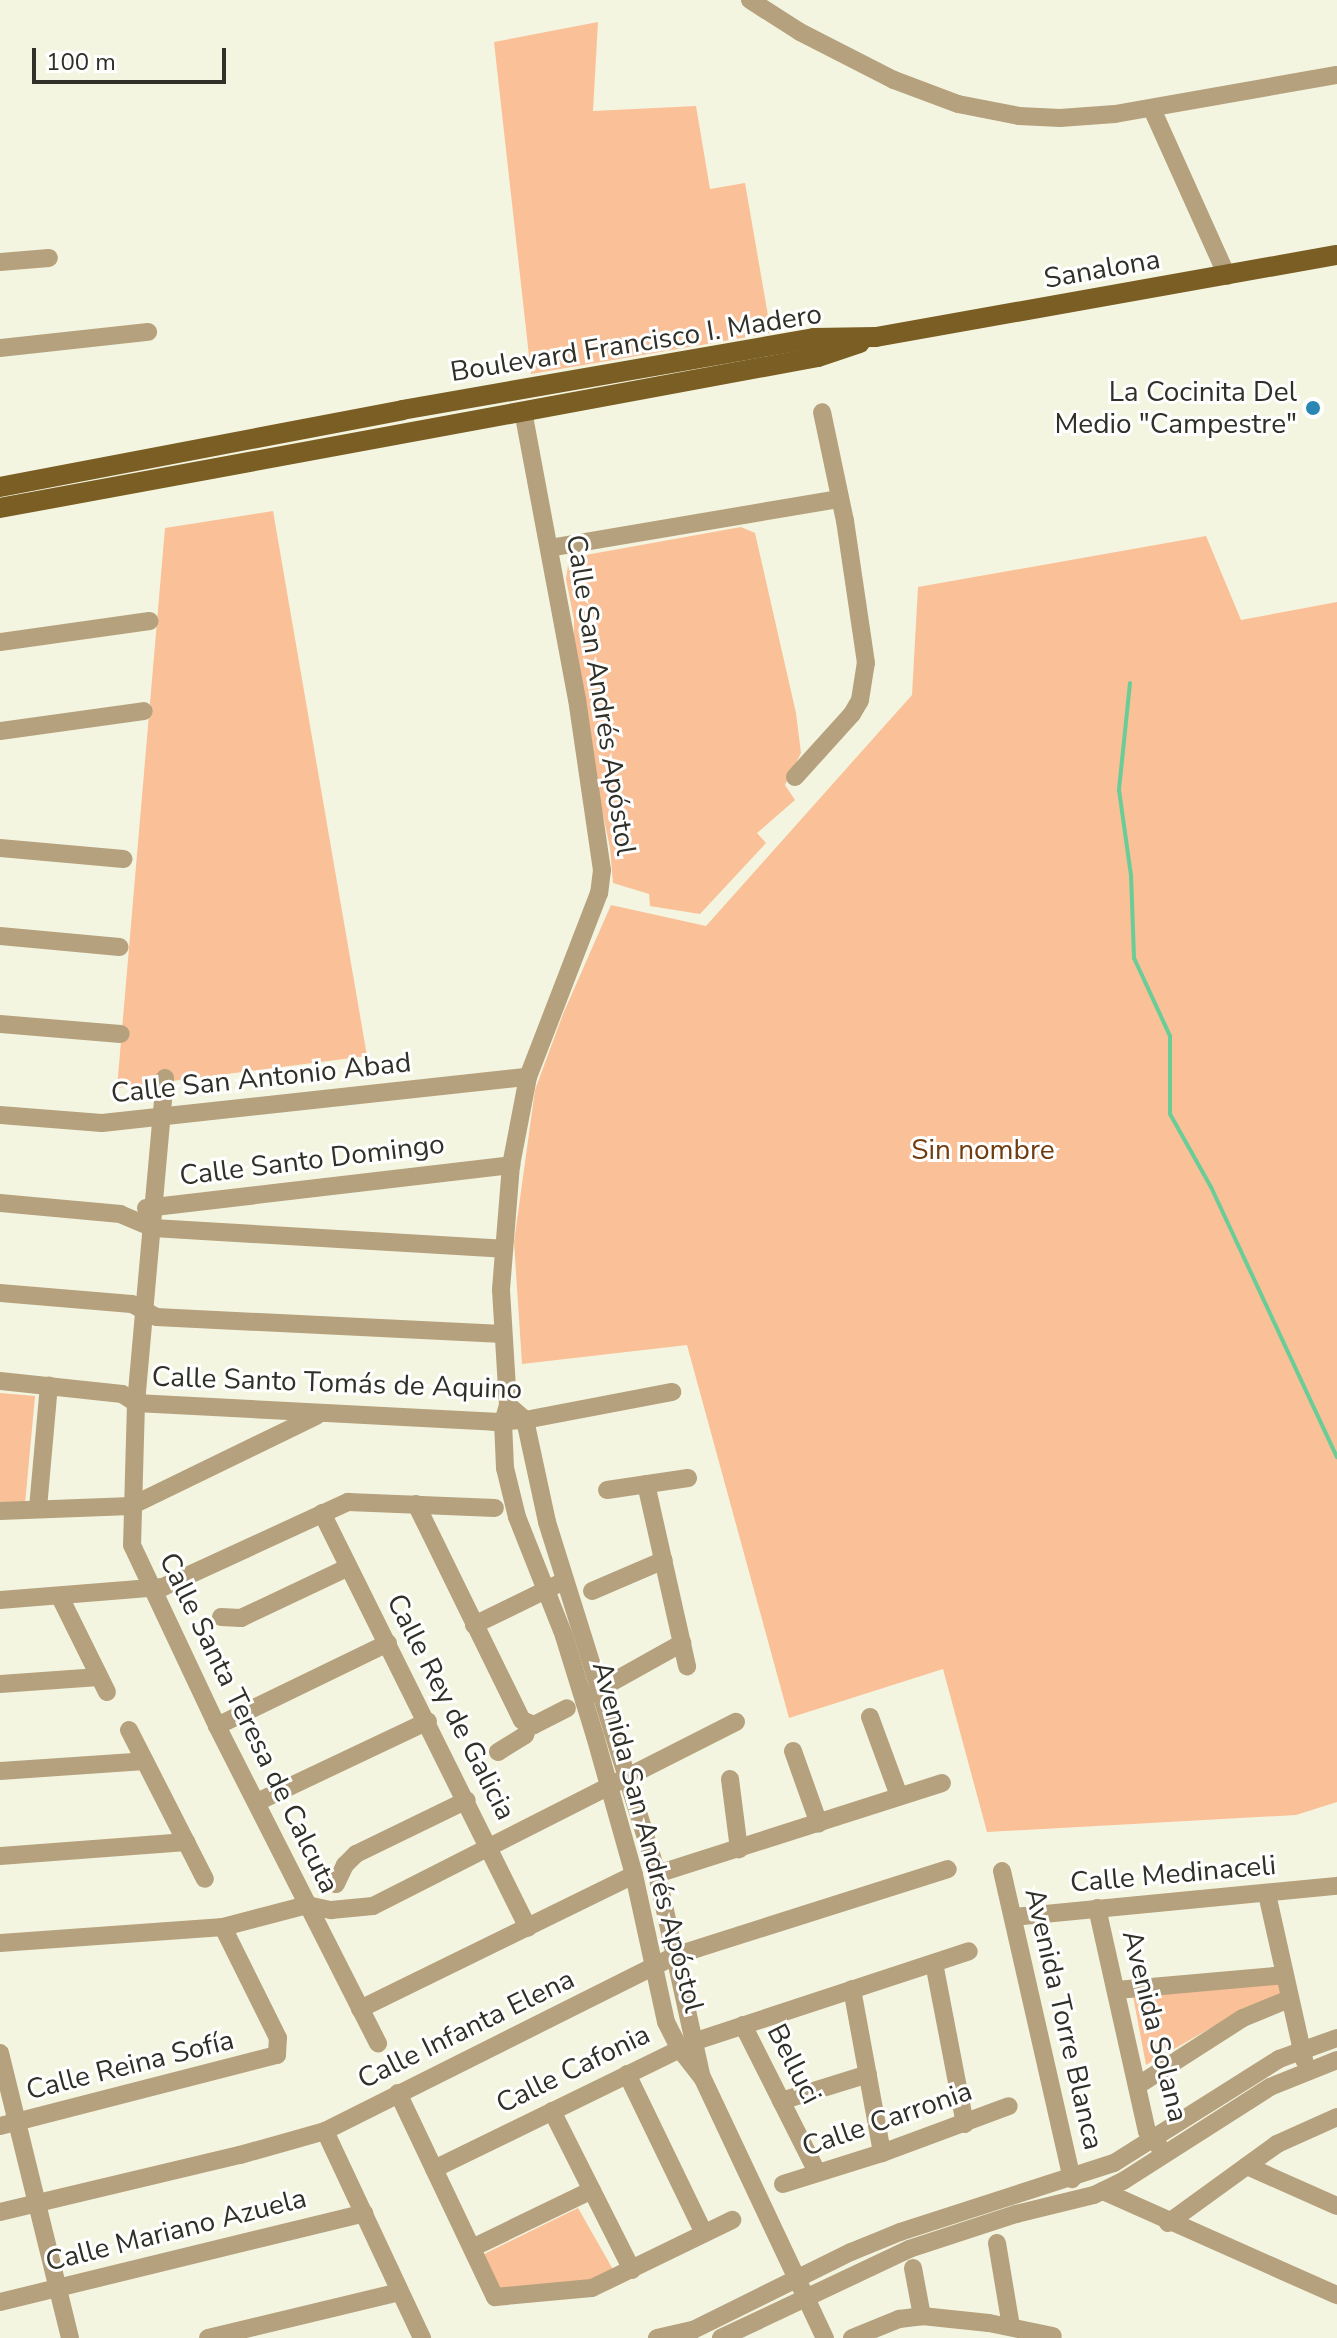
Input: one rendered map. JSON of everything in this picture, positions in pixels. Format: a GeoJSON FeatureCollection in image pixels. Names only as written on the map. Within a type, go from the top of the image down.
{"type":"FeatureCollection","features":[{"type":"Feature","properties":{"kind":"main road","name":"Sanalona"},"geometry":{"type":"LineString","coordinates":[[876,337],[1337,255]]}},
{"type":"Feature","properties":{"kind":"main road","name":"Boulevard Francisco I. Madero"},"geometry":{"type":"LineString","coordinates":[[0,508],[523,411],[814,338],[876,337]]}},
{"type":"Feature","properties":{"kind":"main road","name":"Boulevard Francisco I. Madero"},"geometry":{"type":"LineString","coordinates":[[0,487],[402,410],[691,370]]}},
{"type":"Feature","properties":{"kind":"street"},"geometry":{"type":"LineString","coordinates":[[750,0],[851,59],[958,104],[1019,116],[1060,118],[1152,109],[1337,75]]}},
{"type":"Feature","properties":{"kind":"street"},"geometry":{"type":"LineString","coordinates":[[1152,109],[1227,276]]}},
{"type":"Feature","properties":{"kind":"street"},"geometry":{"type":"LineString","coordinates":[[0,262],[49,258]]}},
{"type":"Feature","properties":{"kind":"street"},"geometry":{"type":"LineString","coordinates":[[0,348],[148,332]]}},
{"type":"Feature","properties":{"kind":"street","name":"Calle San Andrés Apóstol"},"geometry":{"type":"LineString","coordinates":[[505,1414],[503,1249],[511,1165],[528,1077],[599,893],[602,870],[589,772],[523,411]]}},
{"type":"Feature","properties":{"kind":"street"},"geometry":{"type":"LineString","coordinates":[[795,777],[852,714],[860,700],[866,663],[822,412]]}},
{"type":"Feature","properties":{"kind":"street"},"geometry":{"type":"LineString","coordinates":[[549,548],[838,499]]}},
{"type":"Feature","properties":{"kind":"street"},"geometry":{"type":"LineString","coordinates":[[0,642],[150,621]]}},
{"type":"Feature","properties":{"kind":"street"},"geometry":{"type":"LineString","coordinates":[[0,731],[144,711]]}},
{"type":"Feature","properties":{"kind":"street"},"geometry":{"type":"LineString","coordinates":[[0,848],[124,859]]}},
{"type":"Feature","properties":{"kind":"street"},"geometry":{"type":"LineString","coordinates":[[0,936],[119,947]]}},
{"type":"Feature","properties":{"kind":"street"},"geometry":{"type":"LineString","coordinates":[[0,1024],[121,1034]]}},
{"type":"Feature","properties":{"kind":"street","name":"Calle San Antonio Abad"},"geometry":{"type":"LineString","coordinates":[[0,1115],[102,1123],[528,1077]]}},
{"type":"Feature","properties":{"kind":"street","name":"Calle Santa Teresa de Calcuta"},"geometry":{"type":"LineString","coordinates":[[165,1078],[136,1403],[132,1545],[217,1726],[378,2043]]}},
{"type":"Feature","properties":{"kind":"street","name":"Calle Santo Domingo"},"geometry":{"type":"LineString","coordinates":[[120,1214],[155,1206],[511,1165]]}},
{"type":"Feature","properties":{"kind":"street","name":"Calle Santo Domingo"},"geometry":{"type":"LineString","coordinates":[[0,1203],[120,1214],[153,1228],[503,1249]]}},
{"type":"Feature","properties":{"kind":"street"},"geometry":{"type":"LineString","coordinates":[[0,1293],[132,1304],[156,1317],[503,1334]]}},
{"type":"Feature","properties":{"kind":"street","name":"Calle Santo Tomás de Aquino"},"geometry":{"type":"LineString","coordinates":[[0,1381],[122,1394],[136,1403],[320,1414],[505,1414],[525,1420],[672,1392]]}},
{"type":"Feature","properties":{"kind":"street"},"geometry":{"type":"LineString","coordinates":[[38,1508],[49,1385]]}},
{"type":"Feature","properties":{"kind":"street"},"geometry":{"type":"LineString","coordinates":[[0,1511],[131,1506],[320,1414]]}},
{"type":"Feature","properties":{"kind":"street","name":"Avenida San Andrés Apóstol"},"geometry":{"type":"LineString","coordinates":[[505,1414],[510,1493],[547,1590],[627,1778],[657,1874],[677,1955],[687,2044]]}},
{"type":"Feature","properties":{"kind":"street","name":"Avenida San Andrés Apóstol"},"geometry":{"type":"LineString","coordinates":[[525,1420],[541,1502],[566,1580],[592,1693],[609,1787],[634,1875],[666,2022],[687,2044],[825,2338]]}},
{"type":"Feature","properties":{"kind":"street"},"geometry":{"type":"LineString","coordinates":[[607,1490],[688,1478]]}},
{"type":"Feature","properties":{"kind":"street"},"geometry":{"type":"LineString","coordinates":[[646,1484],[687,1666]]}},
{"type":"Feature","properties":{"kind":"street"},"geometry":{"type":"LineString","coordinates":[[0,1600],[151,1590],[322,1513],[358,1500],[495,1508]]}},
{"type":"Feature","properties":{"kind":"street"},"geometry":{"type":"LineString","coordinates":[[416,1504],[522,1720],[529,1725]]}},
{"type":"Feature","properties":{"kind":"street","name":"Calle Rey de Galicia"},"geometry":{"type":"LineString","coordinates":[[322,1513],[491,1847],[528,1928]]}},
{"type":"Feature","properties":{"kind":"street"},"geometry":{"type":"LineString","coordinates":[[592,1591],[664,1560]]}},
{"type":"Feature","properties":{"kind":"street"},"geometry":{"type":"LineString","coordinates":[[221,1617],[241,1618],[349,1567]]}},
{"type":"Feature","properties":{"kind":"street"},"geometry":{"type":"LineString","coordinates":[[474,1625],[566,1580]]}},
{"type":"Feature","properties":{"kind":"street"},"geometry":{"type":"LineString","coordinates":[[0,1684],[103,1685],[60,1597]]}},
{"type":"Feature","properties":{"kind":"street"},"geometry":{"type":"LineString","coordinates":[[217,1726],[388,1643]]}},
{"type":"Feature","properties":{"kind":"street"},"geometry":{"type":"LineString","coordinates":[[592,1693],[682,1643]]}},
{"type":"Feature","properties":{"kind":"street"},"geometry":{"type":"LineString","coordinates":[[498,1752],[525,1735],[529,1725],[567,1708]]}},
{"type":"Feature","properties":{"kind":"street"},"geometry":{"type":"LineString","coordinates":[[870,1717],[899,1796]]}},
{"type":"Feature","properties":{"kind":"street"},"geometry":{"type":"LineString","coordinates":[[257,1802],[428,1721]]}},
{"type":"Feature","properties":{"kind":"street"},"geometry":{"type":"LineString","coordinates":[[0,1943],[223,1927],[307,1905],[331,1910],[373,1906],[736,1722]]}},
{"type":"Feature","properties":{"kind":"street"},"geometry":{"type":"LineString","coordinates":[[129,1730],[205,1879]]}},
{"type":"Feature","properties":{"kind":"street"},"geometry":{"type":"LineString","coordinates":[[793,1751],[819,1824]]}},
{"type":"Feature","properties":{"kind":"street"},"geometry":{"type":"LineString","coordinates":[[0,1771],[145,1761]]}},
{"type":"Feature","properties":{"kind":"street"},"geometry":{"type":"LineString","coordinates":[[730,1779],[739,1849]]}},
{"type":"Feature","properties":{"kind":"street"},"geometry":{"type":"LineString","coordinates":[[657,1874],[942,1783]]}},
{"type":"Feature","properties":{"kind":"street"},"geometry":{"type":"LineString","coordinates":[[336,1884],[356,1854],[467,1800]]}},
{"type":"Feature","properties":{"kind":"street"},"geometry":{"type":"LineString","coordinates":[[0,1856],[186,1842]]}},
{"type":"Feature","properties":{"kind":"street","name":"Calle Infanta Elena"},"geometry":{"type":"LineString","coordinates":[[0,2212],[240,2155],[325,2131],[677,1955],[948,1869]]}},
{"type":"Feature","properties":{"kind":"street","name":"Avenida Torre Blanca"},"geometry":{"type":"LineString","coordinates":[[1002,1871],[1072,2179]]}},
{"type":"Feature","properties":{"kind":"street"},"geometry":{"type":"LineString","coordinates":[[360,2009],[634,1875]]}},
{"type":"Feature","properties":{"kind":"street","name":"Calle Medinaceli"},"geometry":{"type":"LineString","coordinates":[[1013,1917],[1337,1886]]}},
{"type":"Feature","properties":{"kind":"street"},"geometry":{"type":"LineString","coordinates":[[1267,1894],[1307,2070]]}},
{"type":"Feature","properties":{"kind":"street","name":"Avenida Solana"},"geometry":{"type":"LineString","coordinates":[[1097,1908],[1147,2131],[1159,2147]]}},
{"type":"Feature","properties":{"kind":"street","name":"Calle Reina Sofía"},"geometry":{"type":"LineString","coordinates":[[9,2124],[273,2058],[279,2050],[278,2038],[223,1927]]}},
{"type":"Feature","properties":{"kind":"street","name":"Calle Cafonia"},"geometry":{"type":"LineString","coordinates":[[434,2169],[687,2044],[969,1951]]}},
{"type":"Feature","properties":{"kind":"street"},"geometry":{"type":"LineString","coordinates":[[934,1963],[965,2124]]}},
{"type":"Feature","properties":{"kind":"street"},"geometry":{"type":"LineString","coordinates":[[1117,1990],[1284,1975]]}},
{"type":"Feature","properties":{"kind":"street"},"geometry":{"type":"LineString","coordinates":[[852,1989],[882,2153]]}},
{"type":"Feature","properties":{"kind":"street"},"geometry":{"type":"LineString","coordinates":[[1137,2086],[1230,2025],[1289,1999]]}},
{"type":"Feature","properties":{"kind":"street","name":"Belluci"},"geometry":{"type":"LineString","coordinates":[[743,2025],[817,2172]]}},
{"type":"Feature","properties":{"kind":"street"},"geometry":{"type":"LineString","coordinates":[[1103,2191],[1253,2074],[1279,2059],[1337,2038]]}},
{"type":"Feature","properties":{"kind":"street"},"geometry":{"type":"LineString","coordinates":[[0,2053],[9,2124],[36,2204],[70,2338]]}},
{"type":"Feature","properties":{"kind":"street"},"geometry":{"type":"LineString","coordinates":[[721,2338],[909,2249],[1052,2195],[1072,2179],[1159,2147],[1270,2087],[1337,2060]]}},
{"type":"Feature","properties":{"kind":"street"},"geometry":{"type":"LineString","coordinates":[[627,2074],[704,2233]]}},
{"type":"Feature","properties":{"kind":"street"},"geometry":{"type":"LineString","coordinates":[[781,2101],[868,2074]]}},
{"type":"Feature","properties":{"kind":"street"},"geometry":{"type":"LineString","coordinates":[[398,2093],[495,2297],[592,2288],[732,2220]]}},
{"type":"Feature","properties":{"kind":"street","name":"Calle Carronia"},"geometry":{"type":"LineString","coordinates":[[783,2184],[882,2153],[1009,2106]]}},
{"type":"Feature","properties":{"kind":"street"},"geometry":{"type":"LineString","coordinates":[[552,2111],[632,2270]]}},
{"type":"Feature","properties":{"kind":"street"},"geometry":{"type":"LineString","coordinates":[[1168,2223],[1277,2144],[1337,2117]]}},
{"type":"Feature","properties":{"kind":"street"},"geometry":{"type":"LineString","coordinates":[[325,2131],[422,2338]]}},
{"type":"Feature","properties":{"kind":"street"},"geometry":{"type":"LineString","coordinates":[[1247,2166],[1337,2206]]}},
{"type":"Feature","properties":{"kind":"street"},"geometry":{"type":"LineString","coordinates":[[472,2248],[592,2190]]}},
{"type":"Feature","properties":{"kind":"street"},"geometry":{"type":"LineString","coordinates":[[657,2338],[693,2330],[795,2279],[900,2232],[1052,2195],[1103,2191],[1168,2223],[1337,2295]]}},
{"type":"Feature","properties":{"kind":"street","name":"Calle Mariano Azuela"},"geometry":{"type":"LineString","coordinates":[[0,2302],[364,2213]]}},
{"type":"Feature","properties":{"kind":"street"},"geometry":{"type":"LineString","coordinates":[[997,2243],[1011,2327]]}},
{"type":"Feature","properties":{"kind":"street"},"geometry":{"type":"LineString","coordinates":[[913,2268],[922,2316]]}},
{"type":"Feature","properties":{"kind":"street"},"geometry":{"type":"LineString","coordinates":[[208,2338],[399,2292]]}},
{"type":"Feature","properties":{"kind":"street"},"geometry":{"type":"LineString","coordinates":[[852,2338],[899,2319],[922,2316],[1011,2327],[1053,2336]]}},
{"type":"Feature","properties":{"kind":"green space"},"geometry":{"type":"Polygon","coordinates":[[[598,22],[593,111],[696,106],[710,189],[745,183],[771,333],[531,374],[494,42],[598,22]]]}},
{"type":"Feature","properties":{"kind":"green space"},"geometry":{"type":"Polygon","coordinates":[[[273,511],[367,1056],[117,1088],[165,528],[273,511]]]}},
{"type":"Feature","properties":{"kind":"green space"},"geometry":{"type":"Polygon","coordinates":[[[741,527],[755,533],[796,713],[801,753],[785,785],[795,800],[757,833],[766,843],[700,914],[650,906],[649,894],[613,883],[610,848],[573,671],[574,620],[566,579],[569,558],[741,527]]]}},
{"type":"Feature","properties":{"kind":"green space","name":"Sin nombre"},"geometry":{"type":"Polygon","coordinates":[[[1206,536],[1241,620],[1337,602],[1337,1802],[1296,1815],[987,1832],[943,1669],[789,1718],[687,1345],[522,1364],[514,1242],[535,1090],[563,1014],[611,905],[706,926],[912,695],[918,587],[1206,536]]]}},
{"type":"Feature","properties":{"kind":"green space"},"geometry":{"type":"Polygon","coordinates":[[[0,1393],[35,1396],[25,1504],[0,1505],[0,1393]]]}},
{"type":"Feature","properties":{"kind":"green space"},"geometry":{"type":"Polygon","coordinates":[[[1281,1983],[1284,1992],[1237,2013],[1146,2065],[1133,1996],[1281,1983]]]}},
{"type":"Feature","properties":{"kind":"green space"},"geometry":{"type":"Polygon","coordinates":[[[578,2208],[615,2273],[591,2285],[496,2296],[478,2257],[578,2208]]]}},
{"type":"Feature","properties":{"kind":"waterway"},"geometry":{"type":"LineString","coordinates":[[1130,683],[1119,790],[1131,875],[1134,958],[1170,1036],[1170,1114],[1211,1187],[1337,1457]]}},
{"type":"Feature","properties":{"kind":"place","name":"La Cocinita Del Medio \"Campestre\""},"geometry":{"type":"Point","coordinates":[1313,408]}}]}
